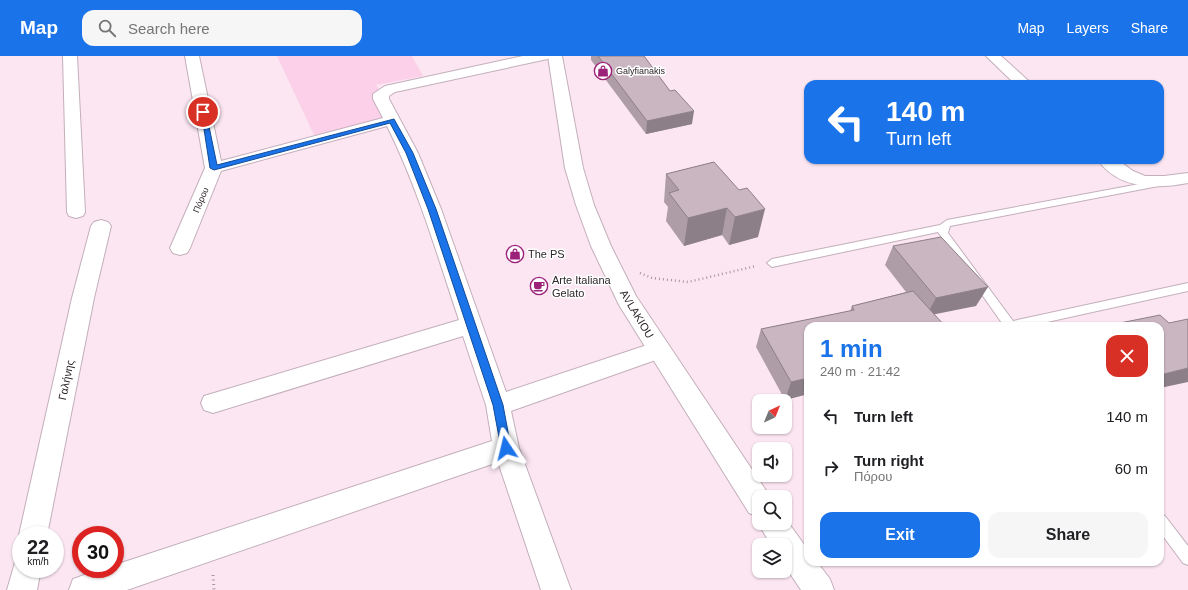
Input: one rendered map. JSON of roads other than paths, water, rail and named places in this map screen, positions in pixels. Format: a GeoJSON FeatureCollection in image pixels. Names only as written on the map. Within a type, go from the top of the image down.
{"type":"FeatureCollection","features":[{"type":"Feature","properties":{"kind":"street"},"geometry":{"type":"LineString","coordinates":[[70,56],[76,212]]}},
{"type":"Feature","properties":{"kind":"street"},"geometry":{"type":"LineString","coordinates":[[192,56],[214,168],[392,120]]}},
{"type":"Feature","properties":{"kind":"street"},"geometry":{"type":"LineString","coordinates":[[543,56],[390,89],[381,94],[381,99],[409,153],[432,209],[498,405],[506,448],[556,590]]}},
{"type":"Feature","properties":{"kind":"street","name":"AVLAKIOU"},"geometry":{"type":"LineString","coordinates":[[555,56],[574,168],[585,205],[607,259],[627,299],[752,493]]}},
{"type":"Feature","properties":{"kind":"street"},"geometry":{"type":"LineString","coordinates":[[993,56],[1020,80]]}},
{"type":"Feature","properties":{"kind":"street"},"geometry":{"type":"LineString","coordinates":[[1111,164],[1120,172],[1139,181],[1161,183],[1188,178]]}},
{"type":"Feature","properties":{"kind":"street","name":"Πόρου"},"geometry":{"type":"LineString","coordinates":[[180,248],[214,168]]}},
{"type":"Feature","properties":{"kind":"street","name":"Γαλήνης"},"geometry":{"type":"LineString","coordinates":[[35,526],[83,298],[101,226]]}},
{"type":"Feature","properties":{"kind":"street"},"geometry":{"type":"LineString","coordinates":[[213,403],[471,325]]}},
{"type":"Feature","properties":{"kind":"street"},"geometry":{"type":"LineString","coordinates":[[498,405],[659,350]]}},
{"type":"Feature","properties":{"kind":"street"},"geometry":{"type":"LineString","coordinates":[[84,590],[506,448]]}},
{"type":"Feature","properties":{"kind":"street"},"geometry":{"type":"LineString","coordinates":[[777,530],[819,590]]}},
{"type":"Feature","properties":{"kind":"street"},"geometry":{"type":"LineString","coordinates":[[22,590],[24,578]]}},
{"type":"Feature","properties":{"kind":"lane"},"geometry":{"type":"LineString","coordinates":[[772,262],[943,228],[948,223],[1161,183]]}},
{"type":"Feature","properties":{"kind":"lane"},"geometry":{"type":"LineString","coordinates":[[943,228],[943,234],[1007,322]]}},
{"type":"Feature","properties":{"kind":"lane"},"geometry":{"type":"LineString","coordinates":[[1028,322],[1188,287]]}},
{"type":"Feature","properties":{"kind":"lane"},"geometry":{"type":"LineString","coordinates":[[1164,527],[1188,558]]}},
{"type":"Feature","properties":{"kind":"place","name":"Galyfianakis"},"geometry":{"type":"Point","coordinates":[603,71]}},
{"type":"Feature","properties":{"kind":"place","name":"The PS"},"geometry":{"type":"Point","coordinates":[515,254]}},
{"type":"Feature","properties":{"kind":"place","name":"Arte Italiana Gelato"},"geometry":{"type":"Point","coordinates":[539,286]}}]}
